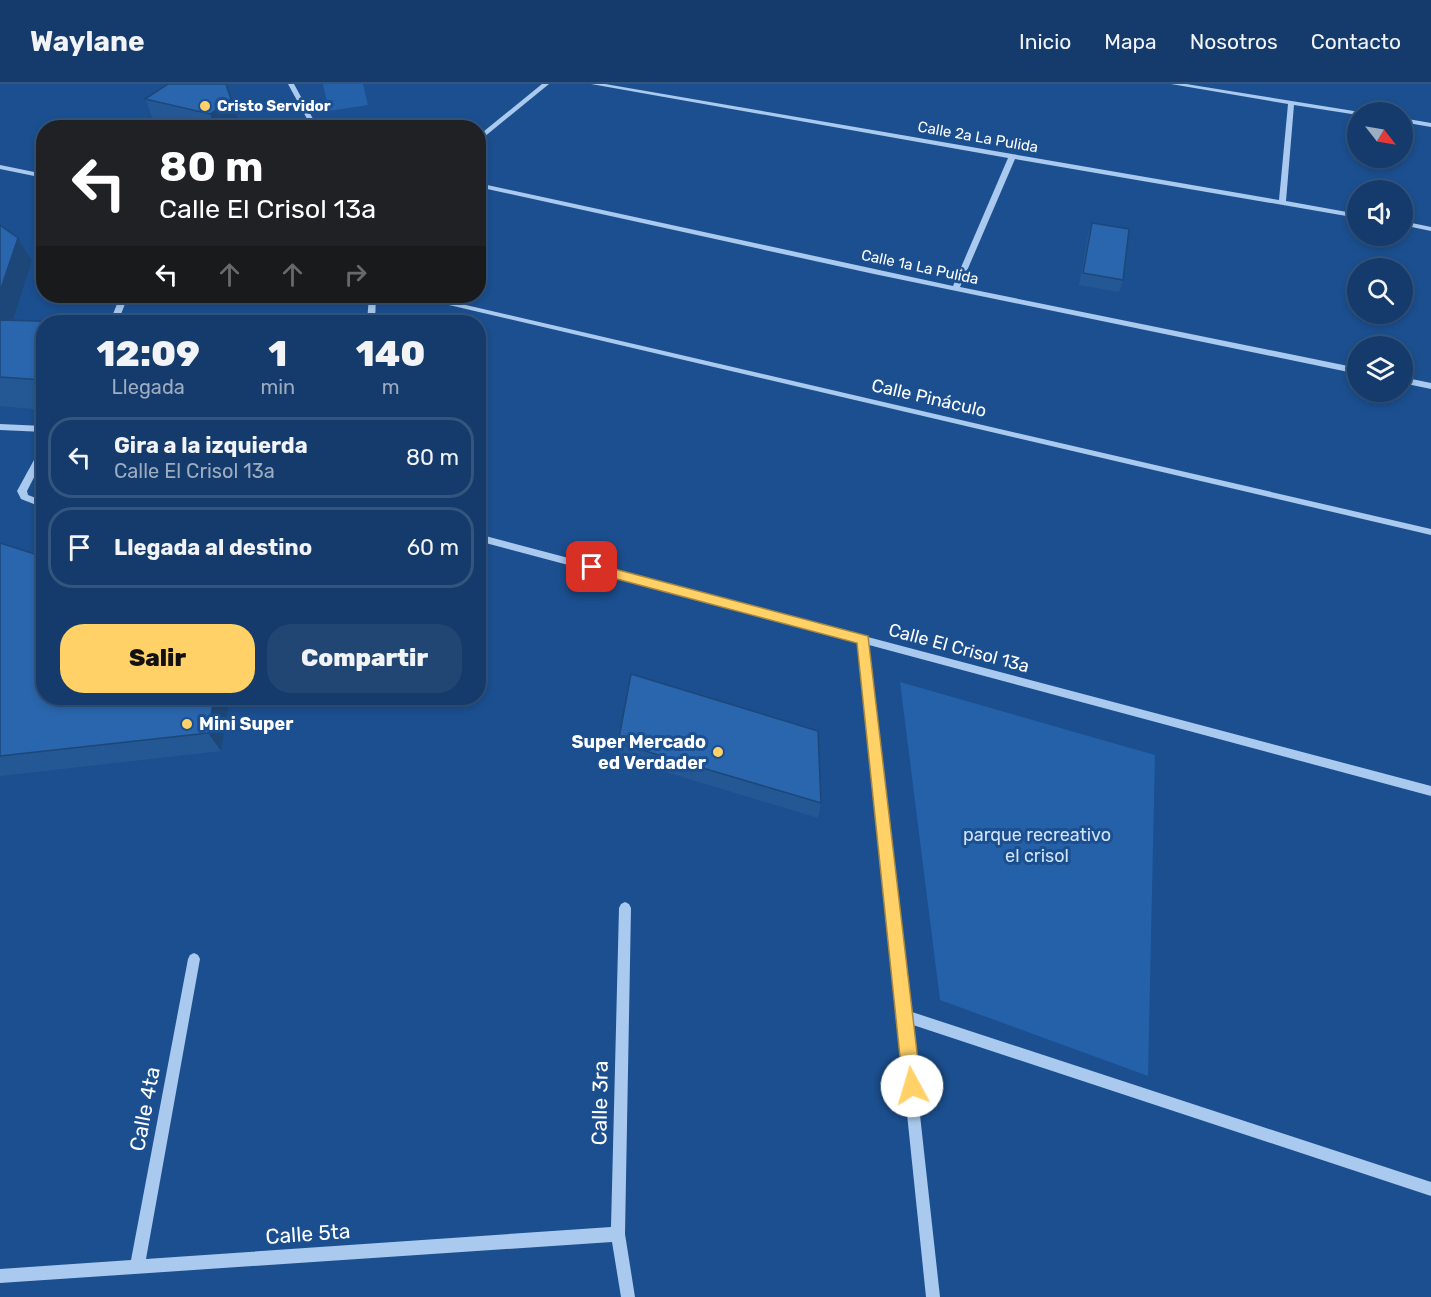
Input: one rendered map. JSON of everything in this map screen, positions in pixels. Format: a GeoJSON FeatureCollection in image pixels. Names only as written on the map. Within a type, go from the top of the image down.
{"type":"FeatureCollection","features":[{"type":"Feature","properties":{"kind":"street"},"geometry":{"type":"LineString","coordinates":[[291,84],[311,120]]}},
{"type":"Feature","properties":{"kind":"street"},"geometry":{"type":"LineString","coordinates":[[486,133],[546,84]]}},
{"type":"Feature","properties":{"kind":"street","name":"Calle 2a La Pulida"},"geometry":{"type":"LineString","coordinates":[[594,84],[1347,214]]}},
{"type":"Feature","properties":{"kind":"street"},"geometry":{"type":"LineString","coordinates":[[1174,84],[1347,111]]}},
{"type":"Feature","properties":{"kind":"street"},"geometry":{"type":"LineString","coordinates":[[1282,202],[1291,102]]}},
{"type":"Feature","properties":{"kind":"street"},"geometry":{"type":"LineString","coordinates":[[1413,122],[1431,125]]}},
{"type":"Feature","properties":{"kind":"street"},"geometry":{"type":"LineString","coordinates":[[956,288],[1012,157]]}},
{"type":"Feature","properties":{"kind":"street"},"geometry":{"type":"LineString","coordinates":[[0,167],[36,174]]}},
{"type":"Feature","properties":{"kind":"street","name":"Calle 1a La Pulida"},"geometry":{"type":"LineString","coordinates":[[486,186],[956,288],[1347,369]]}},
{"type":"Feature","properties":{"kind":"street"},"geometry":{"type":"LineString","coordinates":[[1413,226],[1431,229]]}},
{"type":"Feature","properties":{"kind":"street","name":"Calle Pináculo"},"geometry":{"type":"LineString","coordinates":[[449,303],[1431,532]]}},
{"type":"Feature","properties":{"kind":"street"},"geometry":{"type":"LineString","coordinates":[[1413,382],[1431,386]]}},
{"type":"Feature","properties":{"kind":"street"},"geometry":{"type":"LineString","coordinates":[[0,427],[36,429]]}},
{"type":"Feature","properties":{"kind":"street"},"geometry":{"type":"LineString","coordinates":[[36,465],[22,492],[24,497],[36,502]]}},
{"type":"Feature","properties":{"kind":"street","name":"Calle El Crisol 13a"},"geometry":{"type":"LineString","coordinates":[[486,539],[1431,791]]}},
{"type":"Feature","properties":{"kind":"street"},"geometry":{"type":"LineString","coordinates":[[863,639],[905,1016],[933,1297]]}},
{"type":"Feature","properties":{"kind":"street","name":"Calle 3ra"},"geometry":{"type":"LineString","coordinates":[[625,908],[618,1234],[628,1297]]}},
{"type":"Feature","properties":{"kind":"street","name":"Calle 4ta"},"geometry":{"type":"LineString","coordinates":[[137,1267],[195,959]]}},
{"type":"Feature","properties":{"kind":"street"},"geometry":{"type":"LineString","coordinates":[[905,1016],[1431,1189]]}},
{"type":"Feature","properties":{"kind":"street","name":"Calle 5ta"},"geometry":{"type":"LineString","coordinates":[[0,1276],[618,1234]]}},
{"type":"Feature","properties":{"kind":"green space"},"geometry":{"type":"Polygon","coordinates":[[[323,84],[363,84],[368,105],[329,111],[323,84]]]}},
{"type":"Feature","properties":{"kind":"green space","name":"parque recreativo el crisol"},"geometry":{"type":"Polygon","coordinates":[[[900,682],[1155,755],[1148,1076],[940,1000],[900,682]]]}},
{"type":"Feature","properties":{"kind":"building"},"geometry":{"type":"Polygon","coordinates":[[[168,84],[226,84],[231,99],[210,114],[145,99],[168,84]]]}},
{"type":"Feature","properties":{"kind":"building"},"geometry":{"type":"Polygon","coordinates":[[[1092,223],[1129,229],[1123,280],[1083,273],[1092,223]]]}},
{"type":"Feature","properties":{"kind":"building"},"geometry":{"type":"Polygon","coordinates":[[[0,225],[18,238],[0,291],[0,225]]]}},
{"type":"Feature","properties":{"kind":"building"},"geometry":{"type":"Polygon","coordinates":[[[0,320],[36,321],[36,379],[0,377],[0,320]]]}},
{"type":"Feature","properties":{"kind":"building"},"geometry":{"type":"Polygon","coordinates":[[[0,543],[36,554],[36,705],[213,705],[208,733],[0,756],[0,543]]]}},
{"type":"Feature","properties":{"kind":"building","name":"Super Mercado ed Verdader"},"geometry":{"type":"Polygon","coordinates":[[[631,674],[818,731],[821,803],[618,743],[631,674]]]}},
{"type":"Feature","properties":{"kind":"place","name":"Cristo Servidor"},"geometry":{"type":"Point","coordinates":[205,106]}},
{"type":"Feature","properties":{"kind":"place","name":"Mini Super"},"geometry":{"type":"Point","coordinates":[187,724]}},
{"type":"Feature","properties":{"kind":"place","name":"Super Mercado ed Verdader"},"geometry":{"type":"Point","coordinates":[718,752]}},
{"type":"Feature","properties":{"kind":"route"},"geometry":{"type":"LineString","coordinates":[[592,567],[863,639],[912,1086]]}}]}
